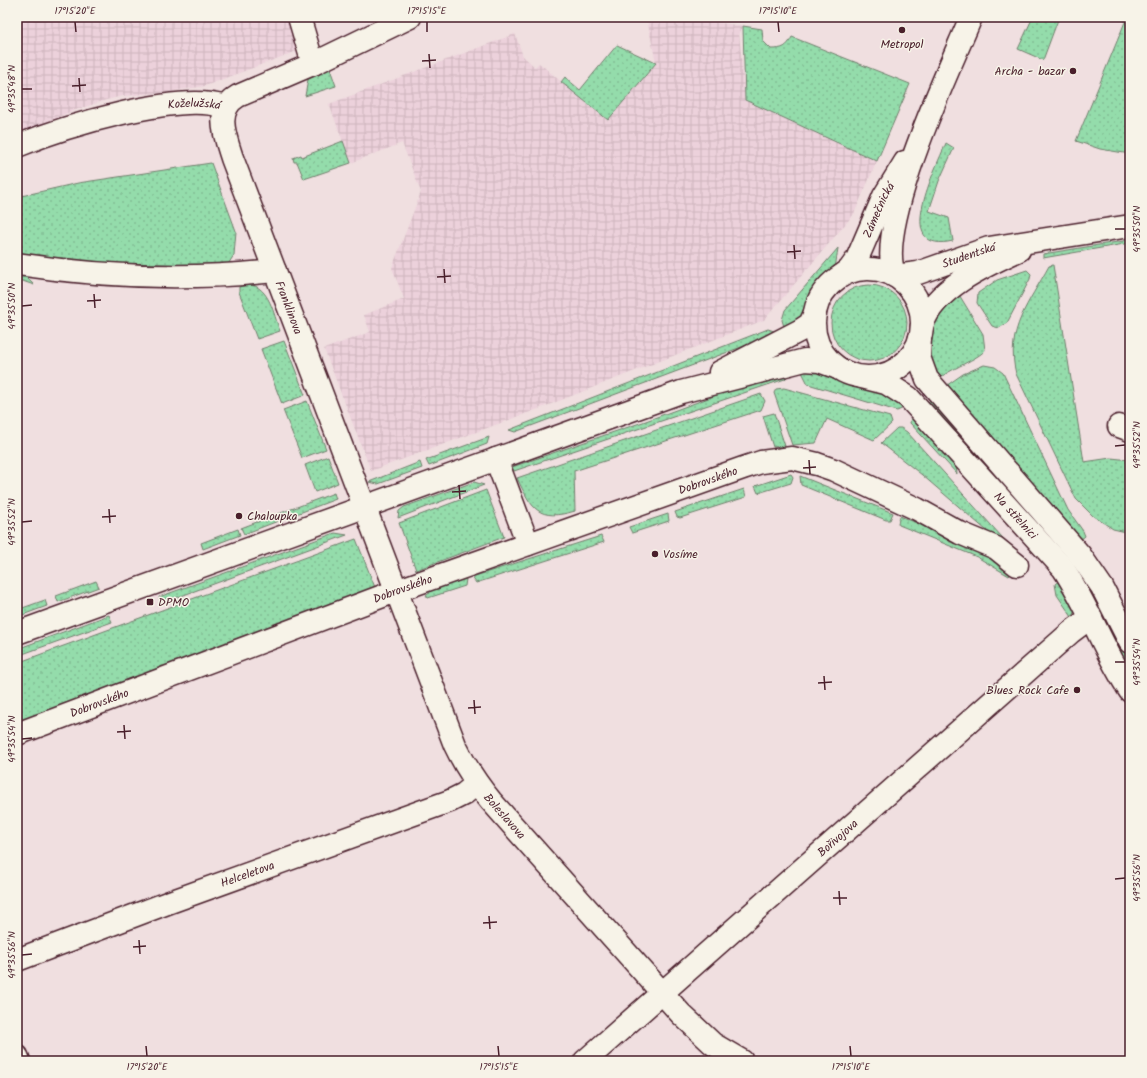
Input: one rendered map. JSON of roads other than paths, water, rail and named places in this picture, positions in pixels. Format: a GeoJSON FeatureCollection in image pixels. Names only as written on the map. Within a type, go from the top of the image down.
{"type":"FeatureCollection","features":[{"type":"Feature","properties":{"kind":"street"},"geometry":{"type":"LineString","coordinates":[[299,17],[313,64]]}},
{"type":"Feature","properties":{"kind":"street","name":"Zámečnická"},"geometry":{"type":"LineString","coordinates":[[895,276],[891,259],[892,232],[918,143],[971,17]]}},
{"type":"Feature","properties":{"kind":"street","name":"Koželužská"},"geometry":{"type":"LineString","coordinates":[[17,146],[74,132],[132,112],[189,103],[209,103],[225,107],[228,102],[238,96],[313,64],[405,18]]}},
{"type":"Feature","properties":{"kind":"street","name":"Franklinova"},"geometry":{"type":"LineString","coordinates":[[225,107],[224,122],[226,139],[364,507]]}},
{"type":"Feature","properties":{"kind":"street","name":"Zámečnická"},"geometry":{"type":"LineString","coordinates":[[841,276],[849,270],[857,258],[889,186],[918,143]]}},
{"type":"Feature","properties":{"kind":"street","name":"Studentská"},"geometry":{"type":"LineString","coordinates":[[895,276],[918,273],[989,248],[1130,226]]}},
{"type":"Feature","properties":{"kind":"street","name":"Studentská"},"geometry":{"type":"LineString","coordinates":[[921,332],[926,315],[935,302],[959,283],[991,264],[1044,240]]}},
{"type":"Feature","properties":{"kind":"street"},"geometry":{"type":"LineString","coordinates":[[17,264],[58,270],[149,275],[218,276],[275,271]]}},
{"type":"Feature","properties":{"kind":"street"},"geometry":{"type":"LineString","coordinates":[[17,633],[681,392],[805,360],[819,361],[850,374],[862,377],[878,376],[897,369],[911,356],[921,332],[921,312],[917,299],[907,285],[895,276],[882,270],[865,269],[841,276],[822,294],[810,324],[793,335],[681,392]]}},
{"type":"Feature","properties":{"kind":"street"},"geometry":{"type":"LineString","coordinates":[[815,313],[814,327],[820,346],[827,357],[838,368]]}},
{"type":"Feature","properties":{"kind":"street","name":"Na střelnici"},"geometry":{"type":"LineString","coordinates":[[921,332],[919,357],[927,379],[1057,528],[1095,575],[1130,642]]}},
{"type":"Feature","properties":{"kind":"street","name":"Na střelnici"},"geometry":{"type":"LineString","coordinates":[[862,377],[879,380],[894,386],[916,404],[1063,568],[1077,589],[1110,657],[1130,691]]}},
{"type":"Feature","properties":{"kind":"street","name":"Dobrovského"},"geometry":{"type":"LineString","coordinates":[[17,734],[396,591],[761,462],[792,458],[834,470],[916,509],[946,526],[996,548],[1017,565]]}},
{"type":"Feature","properties":{"kind":"street"},"geometry":{"type":"LineString","coordinates":[[496,460],[528,544]]}},
{"type":"Feature","properties":{"kind":"street","name":"Boleslavova"},"geometry":{"type":"LineString","coordinates":[[364,507],[454,745],[476,784],[662,994],[704,1036],[727,1053],[742,1061]]}},
{"type":"Feature","properties":{"kind":"street","name":"Bořivojova"},"geometry":{"type":"LineString","coordinates":[[585,1061],[1091,617]]}},
{"type":"Feature","properties":{"kind":"street","name":"Helceletova"},"geometry":{"type":"LineString","coordinates":[[17,960],[170,902],[450,801],[464,794],[476,784]]}},
{"type":"Feature","properties":{"kind":"street"},"geometry":{"type":"LineString","coordinates":[[17,1056],[19,1061]]}},
{"type":"Feature","properties":{"kind":"place","name":"Metropol"},"geometry":{"type":"Point","coordinates":[902,30]}},
{"type":"Feature","properties":{"kind":"place","name":"Archa - bazar"},"geometry":{"type":"Point","coordinates":[1073,71]}},
{"type":"Feature","properties":{"kind":"place","name":"Chaloupka"},"geometry":{"type":"Point","coordinates":[239,516]}},
{"type":"Feature","properties":{"kind":"place","name":"Vosíme"},"geometry":{"type":"Point","coordinates":[655,554]}},
{"type":"Feature","properties":{"kind":"place","name":"DPMO"},"geometry":{"type":"Point","coordinates":[150,602]}},
{"type":"Feature","properties":{"kind":"place","name":"Blues Rock Cafe"},"geometry":{"type":"Point","coordinates":[1077,690]}}]}
